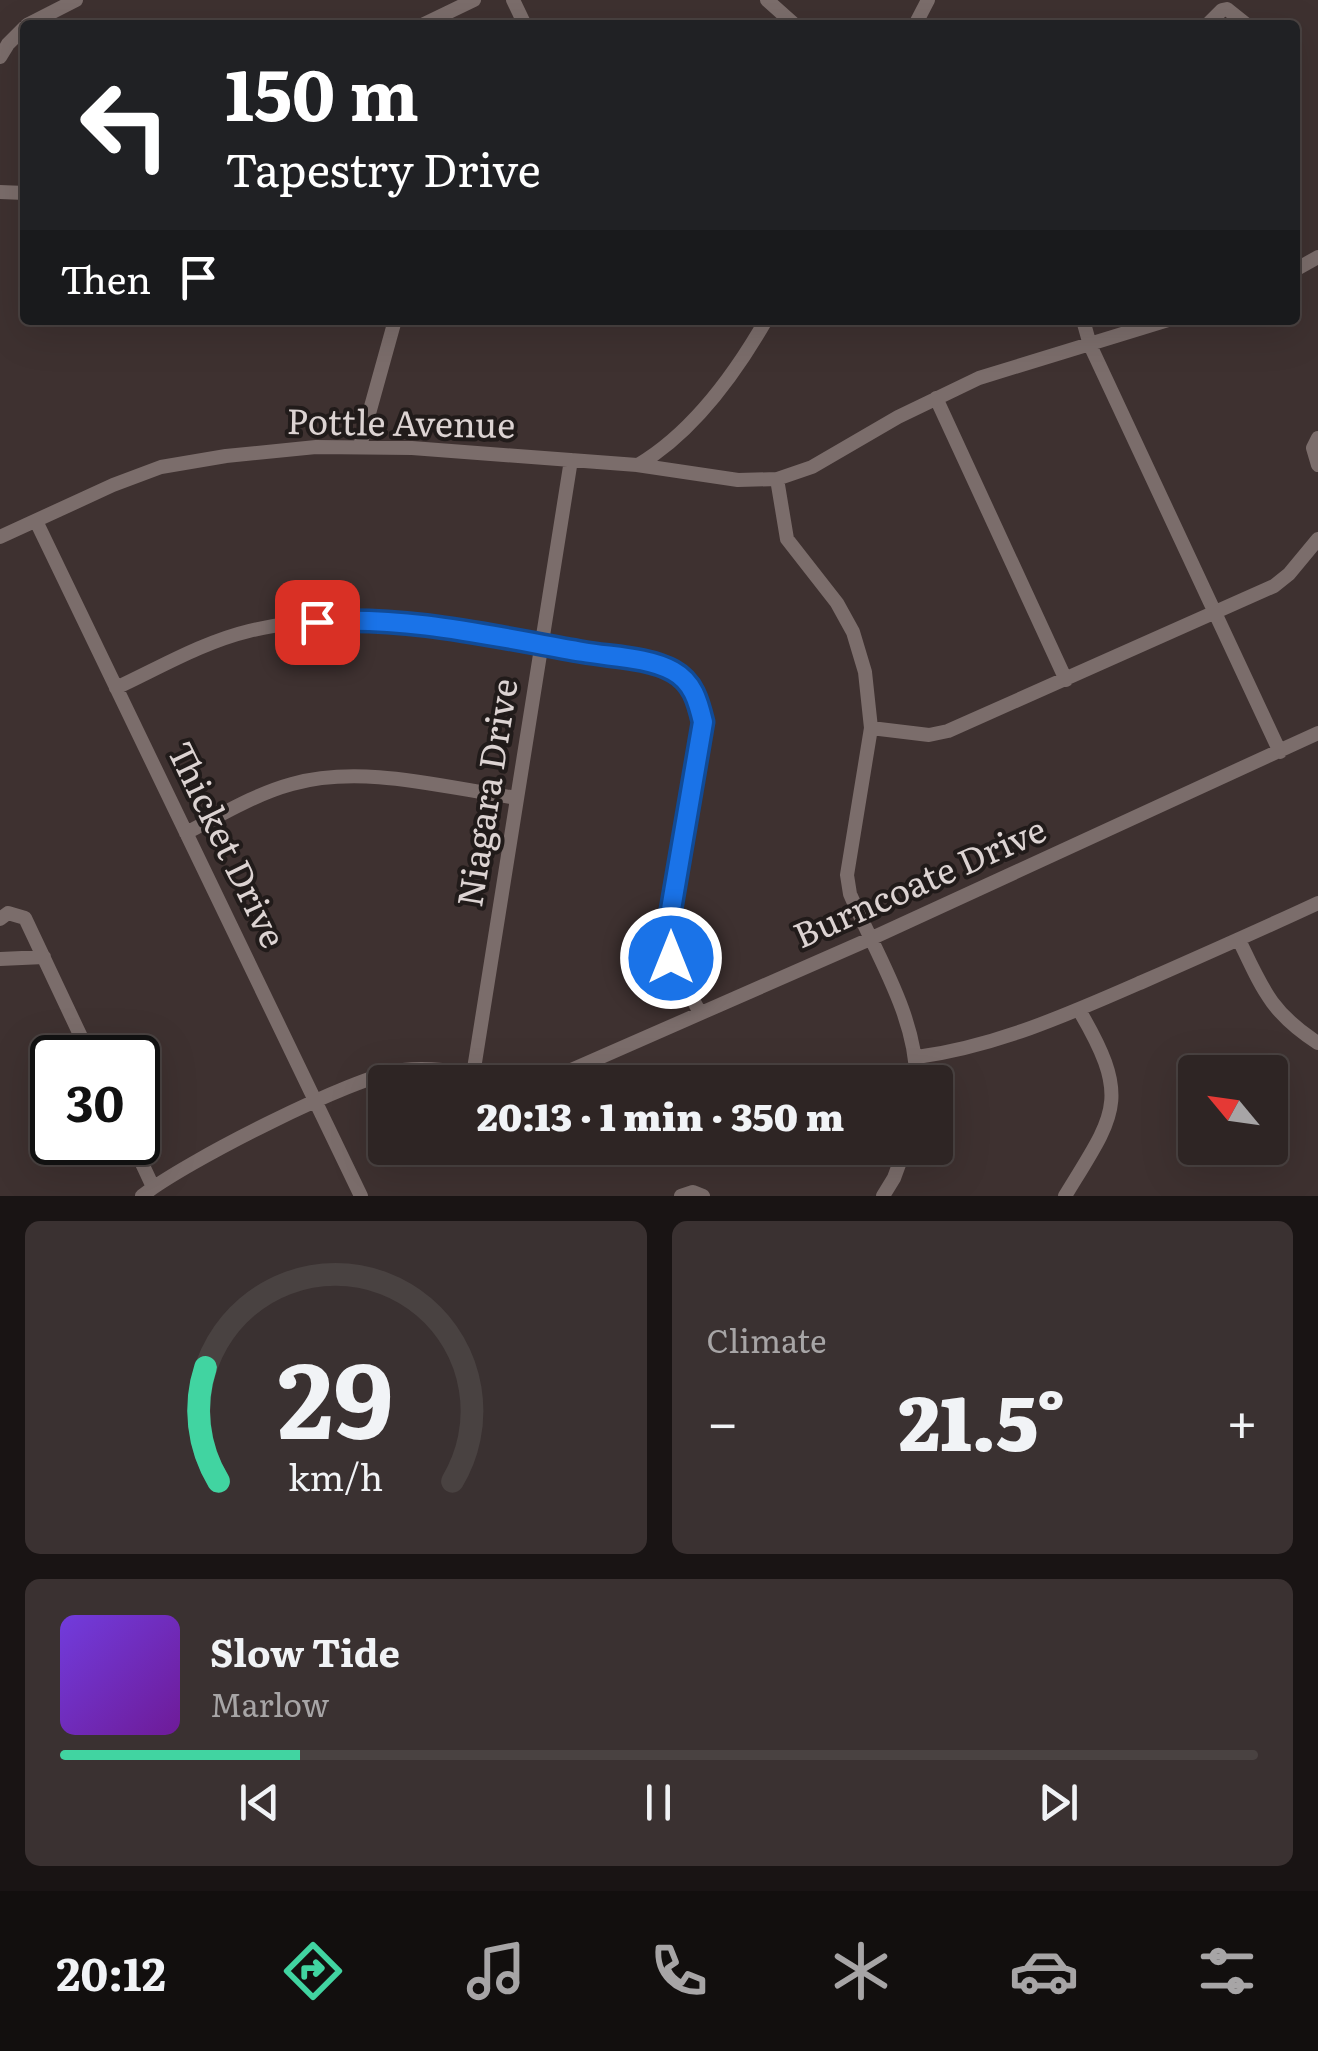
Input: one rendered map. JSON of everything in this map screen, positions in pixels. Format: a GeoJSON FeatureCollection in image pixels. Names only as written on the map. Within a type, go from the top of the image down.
{"type":"FeatureCollection","features":[{"type":"Feature","properties":{"kind":"street"},"geometry":{"type":"LineString","coordinates":[[38,20],[76,0]]}},
{"type":"Feature","properties":{"kind":"street"},"geometry":{"type":"LineString","coordinates":[[432,20],[474,0]]}},
{"type":"Feature","properties":{"kind":"street"},"geometry":{"type":"LineString","coordinates":[[767,0],[789,20]]}},
{"type":"Feature","properties":{"kind":"street"},"geometry":{"type":"LineString","coordinates":[[1211,20],[1228,9],[1241,20]]}},
{"type":"Feature","properties":{"kind":"street"},"geometry":{"type":"LineString","coordinates":[[0,57],[20,32]]}},
{"type":"Feature","properties":{"kind":"street"},"geometry":{"type":"LineString","coordinates":[[360,446],[394,325]]}},
{"type":"Feature","properties":{"kind":"street"},"geometry":{"type":"LineString","coordinates":[[637,465],[672,440],[693,418],[741,360],[763,325]]}},
{"type":"Feature","properties":{"kind":"street"},"geometry":{"type":"LineString","coordinates":[[1084,325],[1090,345],[1280,752]]}},
{"type":"Feature","properties":{"kind":"street"},"geometry":{"type":"LineString","coordinates":[[916,1065],[906,1018],[850,894],[847,874],[871,728],[865,672],[853,632],[816,574],[787,539],[776,479],[812,467],[979,378],[1152,325]]}},
{"type":"Feature","properties":{"kind":"street"},"geometry":{"type":"LineString","coordinates":[[936,398],[1066,680]]}},
{"type":"Feature","properties":{"kind":"street"},"geometry":{"type":"LineString","coordinates":[[1318,438],[1314,448],[1318,465]]}},
{"type":"Feature","properties":{"kind":"street","name":"Pottle Avenue"},"geometry":{"type":"LineString","coordinates":[[0,538],[161,466],[264,452],[360,446],[637,465],[738,480],[776,479]]}},
{"type":"Feature","properties":{"kind":"street","name":"Niagara Drive"},"geometry":{"type":"LineString","coordinates":[[475,1065],[571,460]]}},
{"type":"Feature","properties":{"kind":"street","name":"Thicket Drive"},"geometry":{"type":"LineString","coordinates":[[36,520],[361,1196]]}},
{"type":"Feature","properties":{"kind":"street"},"geometry":{"type":"LineString","coordinates":[[871,728],[930,734],[948,731],[1274,586],[1318,539]]}},
{"type":"Feature","properties":{"kind":"street"},"geometry":{"type":"LineString","coordinates":[[116,688],[210,643],[250,630],[350,620],[434,627],[672,670],[690,684],[703,722],[667,933],[671,958],[700,1013]]}},
{"type":"Feature","properties":{"kind":"street","name":"Burncoate Drive"},"geometry":{"type":"LineString","coordinates":[[582,1065],[870,939],[1318,733]]}},
{"type":"Feature","properties":{"kind":"street"},"geometry":{"type":"LineString","coordinates":[[186,832],[263,794],[295,783],[328,778],[373,778],[517,798]]}},
{"type":"Feature","properties":{"kind":"street"},"geometry":{"type":"LineString","coordinates":[[916,1057],[960,1051],[1079,1010],[1318,902]]}},
{"type":"Feature","properties":{"kind":"street"},"geometry":{"type":"LineString","coordinates":[[4,916],[25,918],[80,1035]]}},
{"type":"Feature","properties":{"kind":"street"},"geometry":{"type":"LineString","coordinates":[[1238,940],[1275,1010],[1318,1043]]}},
{"type":"Feature","properties":{"kind":"street"},"geometry":{"type":"LineString","coordinates":[[0,959],[44,957]]}},
{"type":"Feature","properties":{"kind":"street"},"geometry":{"type":"LineString","coordinates":[[1065,1196],[1108,1123],[1113,1105],[1112,1085],[1101,1047],[1079,1010]]}},
{"type":"Feature","properties":{"kind":"street"},"geometry":{"type":"LineString","coordinates":[[140,1165],[148,1191],[318,1102],[368,1082]]}},
{"type":"Feature","properties":{"kind":"street"},"geometry":{"type":"LineString","coordinates":[[882,1196],[899,1165]]}},
{"type":"Feature","properties":{"kind":"street"},"geometry":{"type":"LineString","coordinates":[[682,1196],[693,1192],[703,1196]]}},
{"type":"Feature","properties":{"kind":"route"},"geometry":{"type":"LineString","coordinates":[[317,622],[350,620],[434,627],[650,663],[672,670],[690,684],[703,722],[667,933],[671,958]]}}]}
